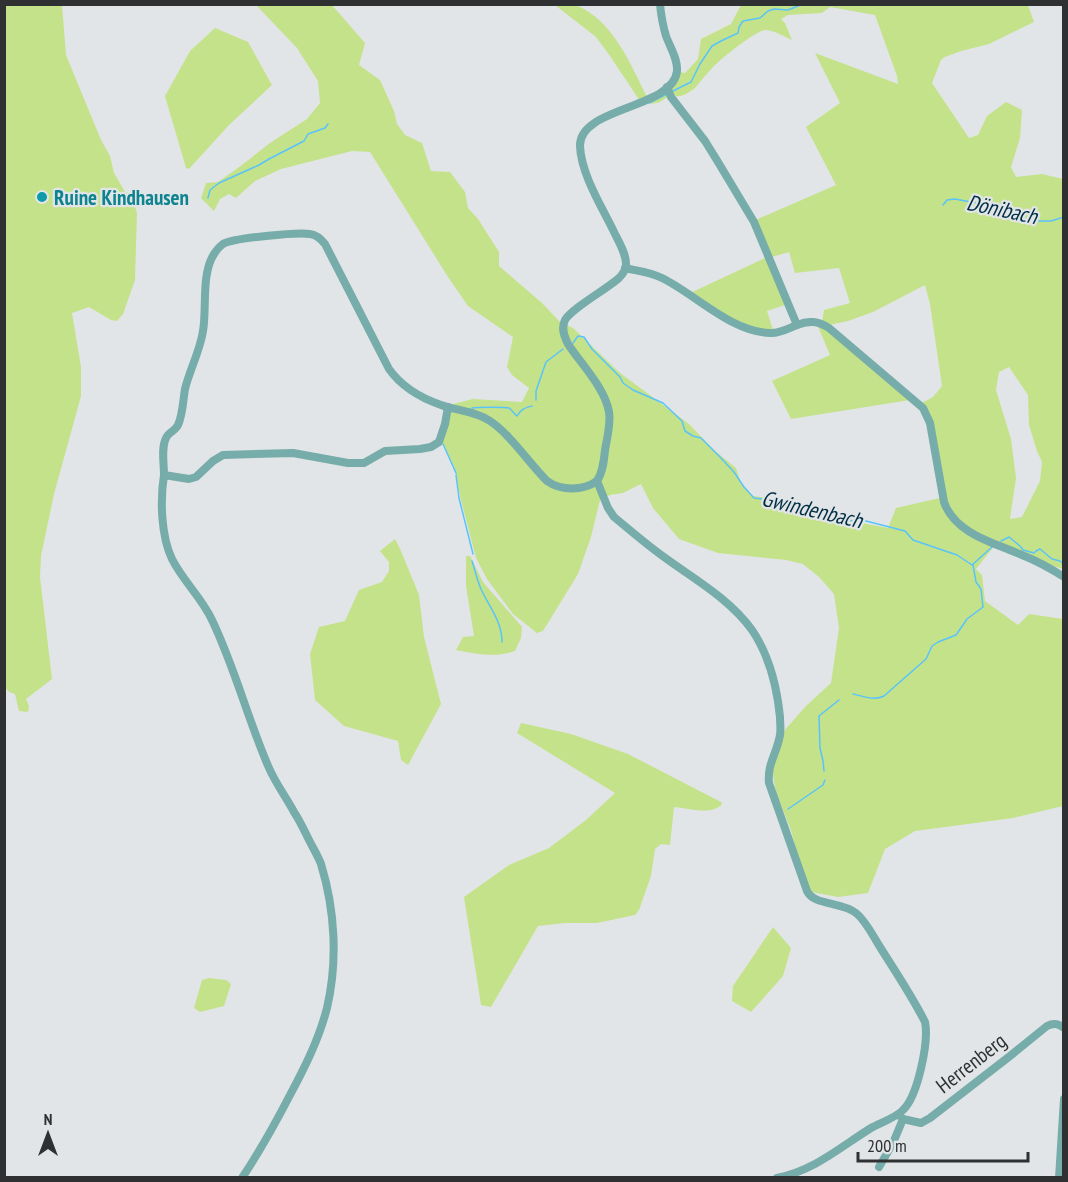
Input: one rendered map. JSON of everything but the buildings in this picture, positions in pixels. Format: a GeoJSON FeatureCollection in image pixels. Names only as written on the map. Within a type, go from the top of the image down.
{"type":"FeatureCollection","features":[{"type":"Feature","properties":{"kind":"street"},"geometry":{"type":"LineString","coordinates":[[242,1178],[272,1130],[304,1069],[320,1029],[327,1009],[331,985],[333,943],[331,914],[321,862],[272,774],[215,626],[172,560],[164,528],[161,501],[165,440],[178,425],[185,390],[202,336],[208,267],[213,255],[224,243],[290,234],[309,234],[321,239],[330,251],[393,376],[411,390],[439,404],[473,413],[490,421],[547,481],[554,485],[565,488],[590,486],[599,478],[603,465],[609,411],[602,394],[568,344],[563,326],[569,315],[622,275],[626,261],[586,170],[581,152],[582,136],[594,123],[648,100],[667,87],[677,73],[676,62],[664,30],[660,4]]}},
{"type":"Feature","properties":{"kind":"street"},"geometry":{"type":"LineString","coordinates":[[667,87],[674,101],[714,155],[754,222],[797,325]]}},
{"type":"Feature","properties":{"kind":"street"},"geometry":{"type":"LineString","coordinates":[[625,268],[661,277],[714,311],[752,329],[775,333],[802,322],[814,321],[829,328],[923,408],[930,423],[943,499],[946,509],[954,520],[981,537],[1041,563],[1064,576]]}},
{"type":"Feature","properties":{"kind":"street"},"geometry":{"type":"LineString","coordinates":[[164,475],[189,479],[196,477],[223,455],[293,453],[348,463],[364,463],[385,451],[431,447],[440,442],[446,424],[448,407]]}},
{"type":"Feature","properties":{"kind":"street"},"geometry":{"type":"LineString","coordinates":[[597,481],[614,517],[730,606],[752,630],[762,648],[774,684],[781,726],[780,737],[769,769],[769,783],[809,896],[846,907],[857,914],[925,1022],[927,1029],[923,1060],[917,1083],[901,1117],[893,1143],[879,1167]]}},
{"type":"Feature","properties":{"kind":"street","name":"Herrenberg"},"geometry":{"type":"LineString","coordinates":[[901,1117],[921,1123],[1047,1026],[1058,1024],[1064,1028]]}},
{"type":"Feature","properties":{"kind":"street"},"geometry":{"type":"LineString","coordinates":[[1059,1178],[1064,1099]]}},
{"type":"Feature","properties":{"kind":"street"},"geometry":{"type":"LineString","coordinates":[[777,1178],[800,1171],[825,1159],[869,1130],[901,1117]]}},
{"type":"Feature","properties":{"kind":"green space"},"geometry":{"type":"Polygon","coordinates":[[[4,5],[62,5],[66,55],[101,140],[110,156],[114,173],[125,192],[131,194],[137,213],[135,280],[123,314],[117,321],[89,307],[72,313],[81,367],[81,396],[54,494],[41,556],[40,577],[52,679],[26,699],[29,706],[28,712],[19,711],[15,694],[8,691],[4,684],[4,5]]]}},
{"type":"Feature","properties":{"kind":"green space"},"geometry":{"type":"Polygon","coordinates":[[[256,5],[332,5],[365,43],[359,65],[380,80],[394,111],[397,124],[405,135],[422,143],[431,171],[450,172],[465,192],[468,208],[478,219],[499,252],[499,266],[542,303],[561,323],[573,328],[620,373],[689,424],[714,450],[736,468],[741,483],[753,496],[776,499],[831,517],[888,528],[896,508],[940,498],[928,424],[918,405],[933,397],[942,386],[925,285],[873,312],[829,325],[910,400],[791,419],[772,381],[830,355],[817,324],[822,322],[824,310],[850,303],[839,268],[795,273],[789,252],[772,257],[791,303],[767,311],[774,333],[750,330],[686,295],[767,257],[751,222],[836,185],[806,127],[840,103],[815,53],[898,84],[875,15],[830,7],[822,13],[788,15],[781,19],[792,40],[772,31],[760,32],[724,57],[689,92],[681,96],[672,94],[660,102],[651,104],[648,101],[679,72],[685,73],[698,59],[701,39],[731,24],[741,5],[1028,5],[1034,22],[989,44],[945,57],[941,60],[932,83],[969,138],[978,135],[987,116],[1006,102],[1022,110],[1020,138],[1011,167],[1016,177],[1042,174],[1063,179],[1063,569],[995,545],[976,569],[982,575],[985,601],[1018,625],[1029,614],[1063,619],[1063,806],[1013,818],[915,831],[885,849],[868,893],[838,897],[806,891],[791,830],[776,793],[772,769],[773,753],[784,731],[831,683],[839,628],[834,594],[819,577],[803,564],[718,553],[679,539],[653,508],[641,484],[623,493],[610,495],[600,500],[591,537],[578,574],[543,631],[537,633],[513,614],[487,579],[476,558],[455,469],[442,442],[453,404],[473,399],[522,402],[529,388],[512,375],[507,367],[513,337],[468,306],[370,152],[352,151],[281,169],[255,181],[236,198],[229,194],[220,199],[214,211],[201,198],[206,183],[218,182],[307,119],[320,103],[318,81],[297,48],[256,5]],[[1009,367],[999,372],[996,390],[1011,439],[1016,478],[1010,519],[1022,517],[1040,481],[1042,462],[1029,425],[1028,395],[1009,367]]]}},
{"type":"Feature","properties":{"kind":"green space"},"geometry":{"type":"Polygon","coordinates":[[[555,5],[576,5],[601,22],[620,45],[647,97],[640,101],[596,37],[555,5]]]}},
{"type":"Feature","properties":{"kind":"green space"},"geometry":{"type":"Polygon","coordinates":[[[215,28],[248,42],[272,85],[229,125],[189,169],[186,168],[165,96],[190,51],[215,28]]]}},
{"type":"Feature","properties":{"kind":"green space"},"geometry":{"type":"Polygon","coordinates":[[[395,539],[419,595],[424,637],[441,704],[408,765],[401,760],[398,741],[344,726],[315,700],[310,654],[319,627],[345,621],[359,590],[382,582],[389,571],[389,562],[380,551],[395,539]]]}},
{"type":"Feature","properties":{"kind":"green space"},"geometry":{"type":"Polygon","coordinates":[[[466,556],[470,556],[483,582],[522,627],[521,638],[515,651],[493,655],[456,650],[463,637],[474,636],[466,586],[466,556]]]}},
{"type":"Feature","properties":{"kind":"green space"},"geometry":{"type":"Polygon","coordinates":[[[521,723],[571,734],[628,754],[722,804],[712,810],[674,807],[670,845],[661,844],[655,849],[651,876],[639,910],[635,915],[597,923],[538,926],[491,1007],[481,1005],[464,897],[509,865],[549,848],[586,820],[615,793],[517,733],[521,723]]]}},
{"type":"Feature","properties":{"kind":"green space"},"geometry":{"type":"Polygon","coordinates":[[[773,927],[791,948],[783,976],[751,1012],[732,1001],[733,986],[773,927]]]}},
{"type":"Feature","properties":{"kind":"green space"},"geometry":{"type":"Polygon","coordinates":[[[209,978],[226,980],[231,984],[224,1006],[200,1012],[194,1008],[202,980],[209,978]]]}},
{"type":"Feature","properties":{"kind":"waterway"},"geometry":{"type":"LineString","coordinates":[[673,91],[691,82],[712,46],[738,33],[743,21],[760,18],[774,9],[788,10],[803,4]]}},
{"type":"Feature","properties":{"kind":"waterway"},"geometry":{"type":"LineString","coordinates":[[649,103],[667,94]]}},
{"type":"Feature","properties":{"kind":"waterway"},"geometry":{"type":"LineString","coordinates":[[208,198],[210,190],[219,183],[304,141],[308,134],[325,128],[328,124]]}},
{"type":"Feature","properties":{"kind":"waterway","name":"Dönibach"},"geometry":{"type":"LineString","coordinates":[[943,205],[947,200],[955,199],[997,207],[1035,221],[1051,221],[1064,217]]}},
{"type":"Feature","properties":{"kind":"waterway","name":"Gwindenbach"},"geometry":{"type":"LineString","coordinates":[[573,343],[578,336],[584,337],[623,383],[663,403],[682,421],[685,431],[701,438],[721,458],[754,498],[770,500],[775,505],[811,509],[823,516],[833,515],[853,521],[866,521],[905,531],[913,540],[957,555],[972,565],[992,547]]}},
{"type":"Feature","properties":{"kind":"waterway","name":"Gwindenbach"},"geometry":{"type":"LineString","coordinates":[[536,400],[536,391],[546,362],[563,349]]}},
{"type":"Feature","properties":{"kind":"waterway"},"geometry":{"type":"LineString","coordinates":[[472,408],[509,408],[517,416],[523,409],[532,406]]}},
{"type":"Feature","properties":{"kind":"waterway"},"geometry":{"type":"LineString","coordinates":[[443,444],[456,473]]}},
{"type":"Feature","properties":{"kind":"waterway"},"geometry":{"type":"LineString","coordinates":[[456,475],[459,498],[473,554]]}},
{"type":"Feature","properties":{"kind":"waterway","name":"Gwindenbach"},"geometry":{"type":"LineString","coordinates":[[1001,541],[1009,537],[1023,550],[1034,553],[1040,549],[1052,559],[1064,564]]}},
{"type":"Feature","properties":{"kind":"waterway"},"geometry":{"type":"LineString","coordinates":[[472,561],[481,589],[497,621],[502,642]]}},
{"type":"Feature","properties":{"kind":"waterway"},"geometry":{"type":"LineString","coordinates":[[853,694],[872,698],[884,696],[926,659],[932,646],[956,635],[967,619],[983,607],[981,589],[976,582],[973,565]]}},
{"type":"Feature","properties":{"kind":"waterway"},"geometry":{"type":"LineString","coordinates":[[824,771],[820,748],[819,716],[839,700]]}},
{"type":"Feature","properties":{"kind":"waterway"},"geometry":{"type":"LineString","coordinates":[[788,809],[823,785],[825,780]]}},
{"type":"Feature","properties":{"kind":"place","name":"Ruine Kindhausen"},"geometry":{"type":"Point","coordinates":[42,197]}}]}
